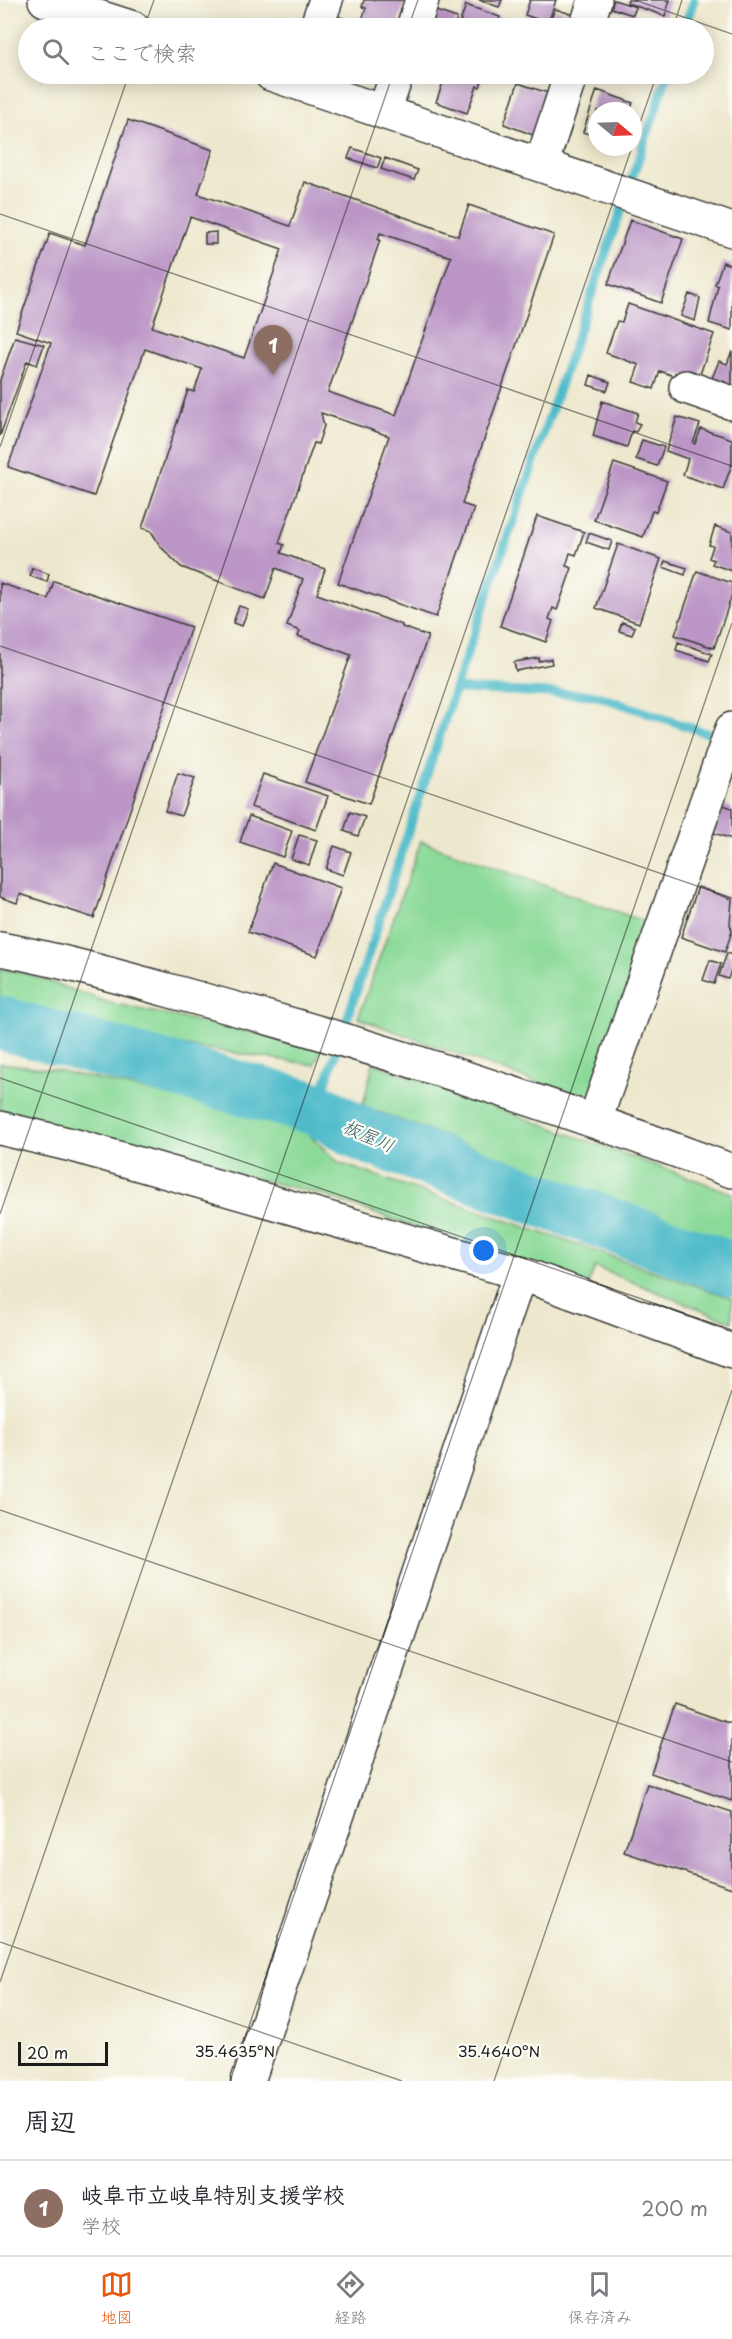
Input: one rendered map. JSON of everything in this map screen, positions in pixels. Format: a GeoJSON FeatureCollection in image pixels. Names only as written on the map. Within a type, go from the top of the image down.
{"type":"FeatureCollection","features":[{"type":"Feature","properties":{"kind":"street"},"geometry":{"type":"LineString","coordinates":[[45,0],[102,18]]}},
{"type":"Feature","properties":{"kind":"street"},"geometry":{"type":"LineString","coordinates":[[320,18],[326,0]]}},
{"type":"Feature","properties":{"kind":"street"},"geometry":{"type":"LineString","coordinates":[[416,18],[422,0]]}},
{"type":"Feature","properties":{"kind":"street"},"geometry":{"type":"LineString","coordinates":[[589,18],[595,0]]}},
{"type":"Feature","properties":{"kind":"street"},"geometry":{"type":"LineString","coordinates":[[311,84],[384,112],[732,230]]}},
{"type":"Feature","properties":{"kind":"street"},"geometry":{"type":"LineString","coordinates":[[384,112],[394,84]]}},
{"type":"Feature","properties":{"kind":"street"},"geometry":{"type":"LineString","coordinates":[[541,165],[568,84]]}},
{"type":"Feature","properties":{"kind":"street"},"geometry":{"type":"LineString","coordinates":[[686,387],[732,404]]}},
{"type":"Feature","properties":{"kind":"street"},"geometry":{"type":"LineString","coordinates":[[595,1120],[732,729]]}},
{"type":"Feature","properties":{"kind":"street"},"geometry":{"type":"LineString","coordinates":[[0,949],[82,967],[312,1030],[595,1120],[732,1171]]}},
{"type":"Feature","properties":{"kind":"street"},"geometry":{"type":"LineString","coordinates":[[0,1128],[76,1146],[520,1273],[732,1351]]}},
{"type":"Feature","properties":{"kind":"street"},"geometry":{"type":"LineString","coordinates":[[248,2081],[520,1273]]}},
{"type":"Feature","properties":{"kind":"green space"},"geometry":{"type":"Polygon","coordinates":[[[421,841],[651,924],[587,1101],[358,1018],[421,841]]]}},
{"type":"Feature","properties":{"kind":"green space"},"geometry":{"type":"Polygon","coordinates":[[[0,969],[24,973],[110,1003],[321,1047],[315,1065],[0,1018],[0,969]]]}},
{"type":"Feature","properties":{"kind":"green space"},"geometry":{"type":"Polygon","coordinates":[[[0,1063],[51,1069],[299,1125],[339,1163],[732,1298],[732,1322],[595,1267],[587,1287],[320,1194],[125,1147],[0,1122],[0,1063]]]}},
{"type":"Feature","properties":{"kind":"green space"},"geometry":{"type":"Polygon","coordinates":[[[373,1063],[732,1193],[732,1245],[363,1106],[373,1063]]]}},
{"type":"Feature","properties":{"kind":"building"},"geometry":{"type":"Polygon","coordinates":[[[364,0],[406,0],[400,18],[363,18],[366,8],[362,7],[364,0]]]}},
{"type":"Feature","properties":{"kind":"building"},"geometry":{"type":"Polygon","coordinates":[[[479,0],[502,0],[499,7],[479,0]]]}},
{"type":"Feature","properties":{"kind":"building"},"geometry":{"type":"Polygon","coordinates":[[[530,0],[556,0],[550,18],[534,18],[525,15],[530,0]]]}},
{"type":"Feature","properties":{"kind":"building"},"geometry":{"type":"Polygon","coordinates":[[[614,0],[636,7],[633,15],[611,8],[614,0]]]}},
{"type":"Feature","properties":{"kind":"building"},"geometry":{"type":"Polygon","coordinates":[[[628,0],[670,0],[665,16],[627,3],[628,0]]]}},
{"type":"Feature","properties":{"kind":"building"},"geometry":{"type":"Polygon","coordinates":[[[466,5],[500,17],[500,18],[461,18],[466,5]]]}},
{"type":"Feature","properties":{"kind":"building"},"geometry":{"type":"Polygon","coordinates":[[[555,9],[574,15],[573,18],[552,18],[555,9]]]}},
{"type":"Feature","properties":{"kind":"building"},"geometry":{"type":"Polygon","coordinates":[[[436,11],[457,18],[434,18],[436,11]]]}},
{"type":"Feature","properties":{"kind":"building"},"geometry":{"type":"Polygon","coordinates":[[[442,84],[481,84],[480,87],[477,86],[467,113],[436,102],[442,84]]]}},
{"type":"Feature","properties":{"kind":"building"},"geometry":{"type":"Polygon","coordinates":[[[518,84],[548,93],[533,135],[504,124],[518,84]]]}},
{"type":"Feature","properties":{"kind":"building"},"geometry":{"type":"Polygon","coordinates":[[[597,90],[630,102],[593,102],[597,90]]]}},
{"type":"Feature","properties":{"kind":"building"},"geometry":{"type":"Polygon","coordinates":[[[588,117],[588,134],[583,132],[588,117]]]}},
{"type":"Feature","properties":{"kind":"building"},"geometry":{"type":"Polygon","coordinates":[[[128,120],[213,150],[198,194],[290,226],[305,182],[458,236],[469,205],[554,235],[462,504],[474,508],[436,617],[338,583],[389,436],[321,413],[324,426],[318,444],[314,443],[279,543],[284,545],[281,553],[325,569],[317,594],[428,636],[369,804],[305,782],[351,655],[298,636],[300,631],[287,626],[303,579],[276,568],[265,599],[181,567],[161,547],[151,531],[142,528],[188,390],[194,392],[202,369],[145,349],[94,496],[8,467],[51,343],[16,331],[50,233],[85,245],[128,120]],[[190,217],[152,327],[244,358],[282,249],[190,217]],[[380,233],[378,240],[380,240],[328,392],[396,415],[451,257],[380,233]]]}},
{"type":"Feature","properties":{"kind":"building"},"geometry":{"type":"Polygon","coordinates":[[[352,148],[381,158],[377,168],[348,158],[352,148]]]}},
{"type":"Feature","properties":{"kind":"building"},"geometry":{"type":"Polygon","coordinates":[[[385,158],[418,170],[414,180],[381,169],[385,158]]]}},
{"type":"Feature","properties":{"kind":"building"},"geometry":{"type":"Polygon","coordinates":[[[630,220],[683,239],[661,303],[608,284],[630,220]]]}},
{"type":"Feature","properties":{"kind":"building"},"geometry":{"type":"Polygon","coordinates":[[[216,232],[216,244],[205,244],[205,233],[216,232]]]}},
{"type":"Feature","properties":{"kind":"building"},"geometry":{"type":"Polygon","coordinates":[[[732,260],[732,330],[709,323],[718,286],[715,284],[723,262],[730,265],[732,260]]]}},
{"type":"Feature","properties":{"kind":"building"},"geometry":{"type":"Polygon","coordinates":[[[689,294],[700,298],[695,321],[681,316],[689,294]]]}},
{"type":"Feature","properties":{"kind":"building"},"geometry":{"type":"Polygon","coordinates":[[[628,304],[714,334],[698,380],[660,371],[654,389],[633,382],[639,365],[606,353],[617,321],[622,322],[628,304]]]}},
{"type":"Feature","properties":{"kind":"building"},"geometry":{"type":"Polygon","coordinates":[[[15,337],[44,345],[37,365],[27,361],[0,436],[0,380],[15,337]]]}},
{"type":"Feature","properties":{"kind":"building"},"geometry":{"type":"Polygon","coordinates":[[[732,351],[732,391],[725,382],[712,378],[719,361],[727,364],[732,351]]]}},
{"type":"Feature","properties":{"kind":"building"},"geometry":{"type":"Polygon","coordinates":[[[591,375],[610,382],[607,391],[588,385],[591,375]]]}},
{"type":"Feature","properties":{"kind":"building"},"geometry":{"type":"Polygon","coordinates":[[[602,401],[638,413],[635,422],[640,424],[636,432],[632,431],[627,447],[593,436],[602,401]]]}},
{"type":"Feature","properties":{"kind":"building"},"geometry":{"type":"Polygon","coordinates":[[[677,417],[700,424],[693,443],[695,444],[701,429],[732,439],[732,464],[723,489],[683,475],[688,459],[666,451],[677,417]]]}},
{"type":"Feature","properties":{"kind":"building"},"geometry":{"type":"Polygon","coordinates":[[[642,440],[664,447],[657,466],[636,459],[642,440]]]}},
{"type":"Feature","properties":{"kind":"building"},"geometry":{"type":"Polygon","coordinates":[[[614,463],[667,481],[656,512],[652,511],[643,537],[594,520],[614,463]]]}},
{"type":"Feature","properties":{"kind":"building"},"geometry":{"type":"Polygon","coordinates":[[[537,516],[584,532],[576,555],[570,553],[566,566],[572,568],[557,610],[553,608],[549,619],[553,621],[546,642],[500,626],[537,516]]]}},
{"type":"Feature","properties":{"kind":"building"},"geometry":{"type":"Polygon","coordinates":[[[715,526],[732,532],[732,571],[712,564],[714,560],[709,558],[713,546],[709,545],[715,526]]]}},
{"type":"Feature","properties":{"kind":"building"},"geometry":{"type":"Polygon","coordinates":[[[589,533],[612,541],[609,550],[586,542],[589,533]]]}},
{"type":"Feature","properties":{"kind":"building"},"geometry":{"type":"Polygon","coordinates":[[[618,544],[661,559],[639,623],[596,608],[618,544]]]}},
{"type":"Feature","properties":{"kind":"building"},"geometry":{"type":"Polygon","coordinates":[[[665,561],[687,568],[685,575],[663,567],[665,561]]]}},
{"type":"Feature","properties":{"kind":"building"},"geometry":{"type":"Polygon","coordinates":[[[32,568],[49,574],[47,582],[30,576],[32,568]]]}},
{"type":"Feature","properties":{"kind":"building"},"geometry":{"type":"Polygon","coordinates":[[[697,571],[732,583],[732,595],[714,648],[675,635],[697,571]]]}},
{"type":"Feature","properties":{"kind":"building"},"geometry":{"type":"Polygon","coordinates":[[[54,581],[191,627],[94,918],[20,894],[17,903],[0,897],[0,583],[48,599],[54,581]]]}},
{"type":"Feature","properties":{"kind":"building"},"geometry":{"type":"Polygon","coordinates":[[[239,606],[248,609],[242,626],[233,623],[239,606]]]}},
{"type":"Feature","properties":{"kind":"building"},"geometry":{"type":"Polygon","coordinates":[[[622,622],[635,627],[632,635],[619,631],[622,622]]]}},
{"type":"Feature","properties":{"kind":"building"},"geometry":{"type":"Polygon","coordinates":[[[678,642],[712,654],[709,661],[676,650],[678,642]]]}},
{"type":"Feature","properties":{"kind":"building"},"geometry":{"type":"Polygon","coordinates":[[[539,658],[539,661],[551,659],[552,664],[516,671],[514,662],[539,658]]]}},
{"type":"Feature","properties":{"kind":"building"},"geometry":{"type":"Polygon","coordinates":[[[178,773],[195,778],[181,816],[165,811],[178,773]]]}},
{"type":"Feature","properties":{"kind":"building"},"geometry":{"type":"Polygon","coordinates":[[[263,774],[328,796],[316,830],[251,807],[263,774]]]}},
{"type":"Feature","properties":{"kind":"building"},"geometry":{"type":"Polygon","coordinates":[[[723,805],[732,808],[732,839],[714,833],[723,805]]]}},
{"type":"Feature","properties":{"kind":"building"},"geometry":{"type":"Polygon","coordinates":[[[350,812],[365,817],[358,836],[344,831],[350,812]]]}},
{"type":"Feature","properties":{"kind":"building"},"geometry":{"type":"Polygon","coordinates":[[[249,816],[292,831],[283,857],[240,842],[249,816]]]}},
{"type":"Feature","properties":{"kind":"building"},"geometry":{"type":"Polygon","coordinates":[[[299,835],[317,840],[309,865],[291,859],[299,835]]]}},
{"type":"Feature","properties":{"kind":"building"},"geometry":{"type":"Polygon","coordinates":[[[334,846],[351,852],[343,875],[326,869],[334,846]]]}},
{"type":"Feature","properties":{"kind":"building"},"geometry":{"type":"Polygon","coordinates":[[[273,863],[341,888],[317,956],[248,932],[273,863]]]}},
{"type":"Feature","properties":{"kind":"building"},"geometry":{"type":"Polygon","coordinates":[[[698,887],[732,899],[730,924],[732,931],[725,952],[681,937],[698,887]]]}},
{"type":"Feature","properties":{"kind":"building"},"geometry":{"type":"Polygon","coordinates":[[[727,953],[732,955],[732,967],[728,979],[719,976],[727,953]]]}},
{"type":"Feature","properties":{"kind":"building"},"geometry":{"type":"Polygon","coordinates":[[[710,960],[721,964],[714,984],[703,980],[710,960]]]}},
{"type":"Feature","properties":{"kind":"building"},"geometry":{"type":"Polygon","coordinates":[[[675,1704],[732,1724],[732,1801],[651,1773],[675,1704]]]}},
{"type":"Feature","properties":{"kind":"building"},"geometry":{"type":"Polygon","coordinates":[[[647,1784],[732,1812],[732,1888],[624,1852],[647,1784]]]}},
{"type":"Feature","properties":{"kind":"waterway"},"geometry":{"type":"LineString","coordinates":[[688,18],[694,0]]}},
{"type":"Feature","properties":{"kind":"waterway"},"geometry":{"type":"LineString","coordinates":[[455,689],[665,84]]}},
{"type":"Feature","properties":{"kind":"waterway"},"geometry":{"type":"LineString","coordinates":[[343,1032],[455,689],[595,695],[724,739]]}},
{"type":"Feature","properties":{"kind":"waterway","name":"板屋川"},"geometry":{"type":"LineString","coordinates":[[0,1023],[317,1109],[365,1136],[732,1269]]}},
{"type":"Feature","properties":{"kind":"waterway"},"geometry":{"type":"LineString","coordinates":[[317,1109],[338,1046]]}},
{"type":"Feature","properties":{"kind":"place","name":"岐阜市立岐阜特別支援学校"},"geometry":{"type":"Point","coordinates":[273,375]}}]}
